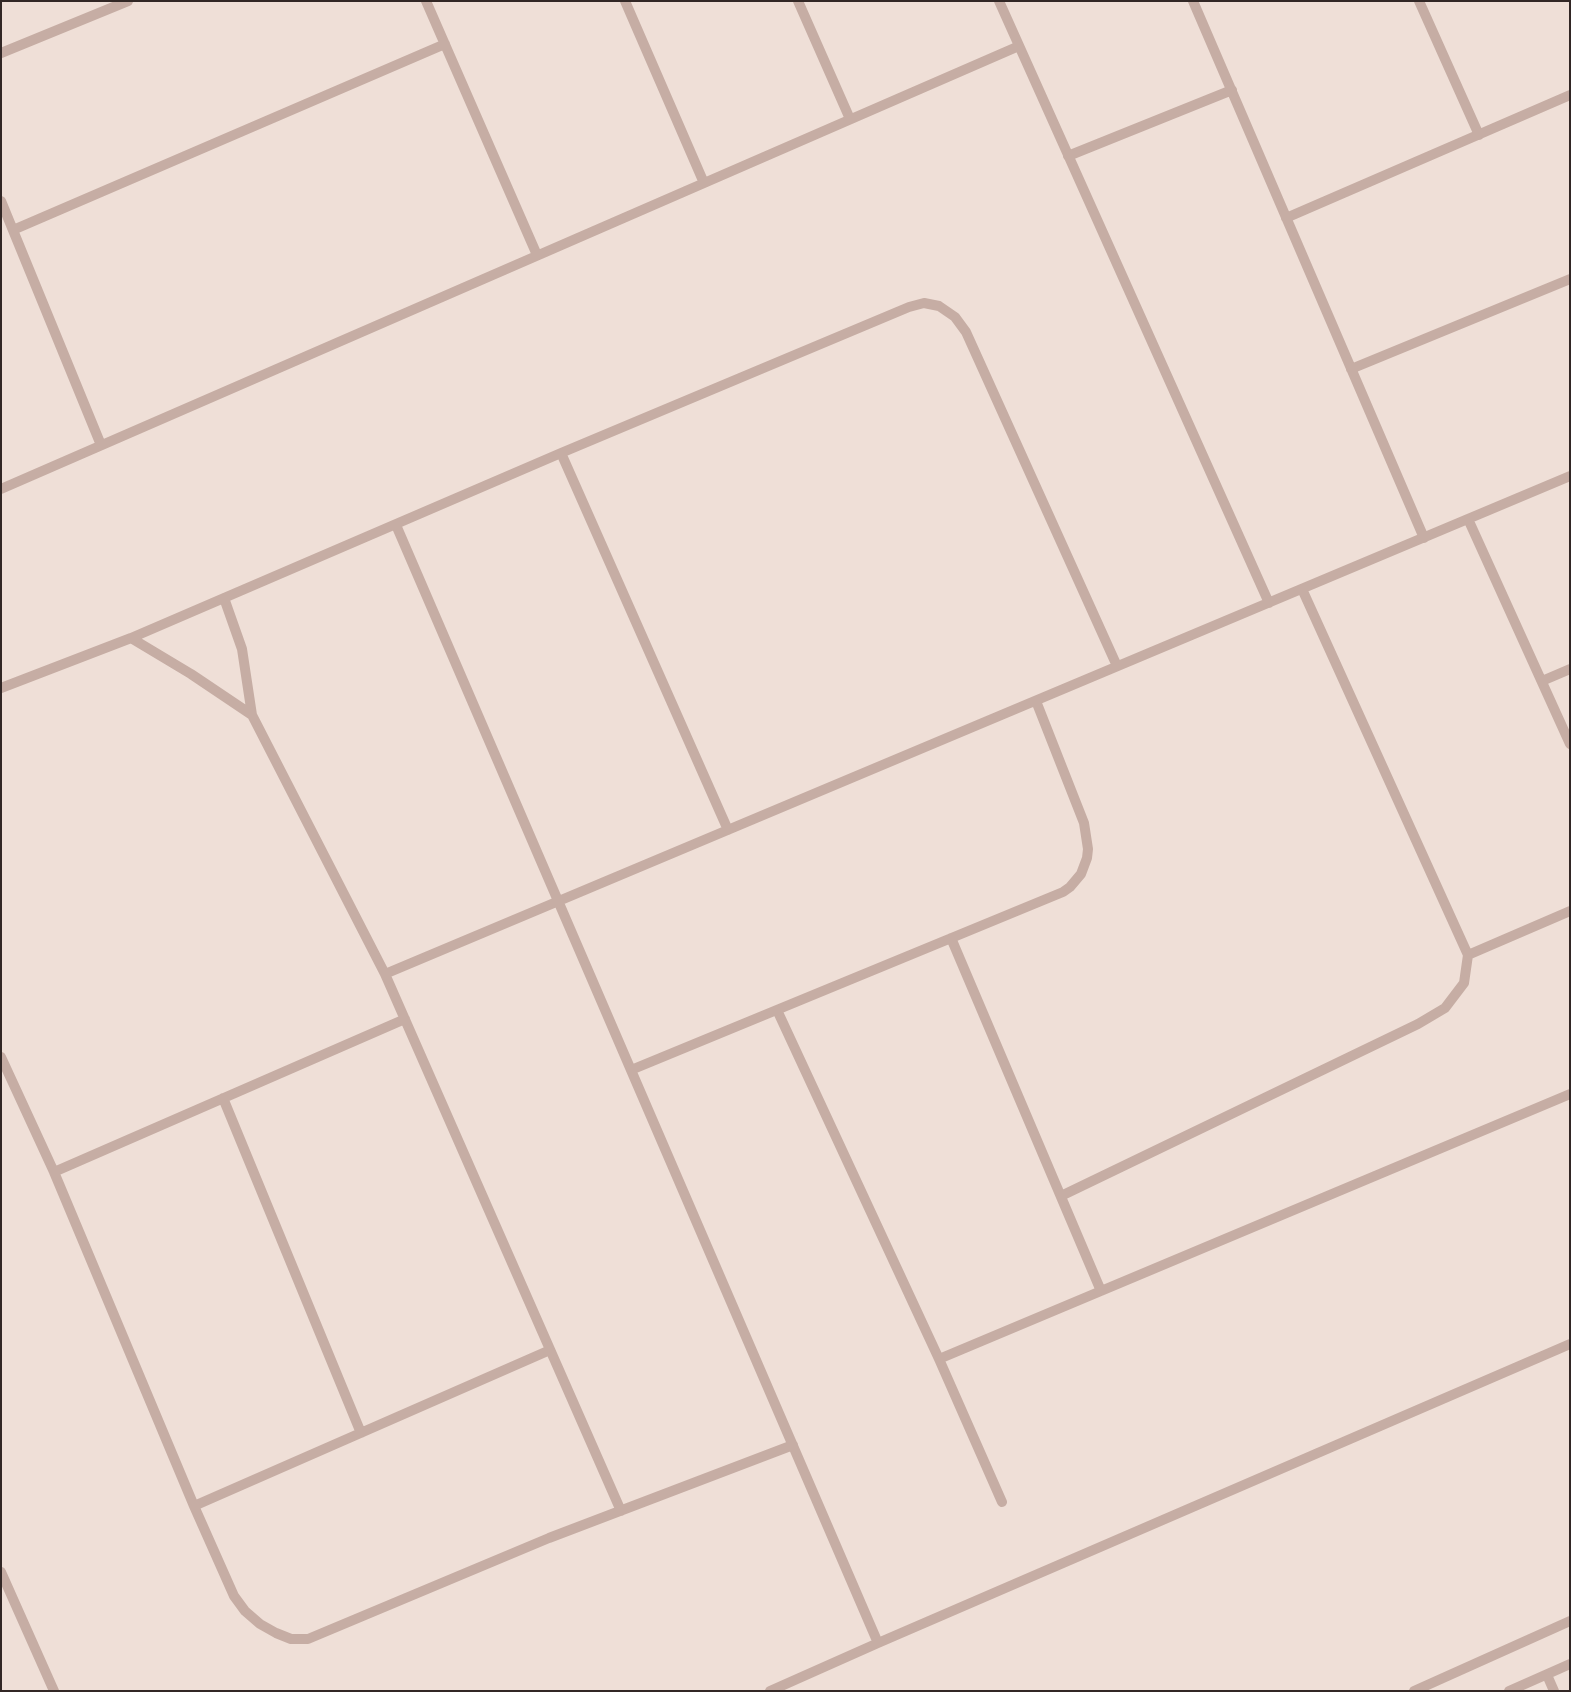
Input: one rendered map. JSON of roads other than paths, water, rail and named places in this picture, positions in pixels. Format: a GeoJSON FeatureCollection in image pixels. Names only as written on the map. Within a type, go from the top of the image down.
{"type":"FeatureCollection","features":[{"type":"Feature","properties":{"kind":"street"},"geometry":{"type":"LineString","coordinates":[[1,53],[128,1]]}},
{"type":"Feature","properties":{"kind":"street"},"geometry":{"type":"LineString","coordinates":[[426,1],[537,256]]}},
{"type":"Feature","properties":{"kind":"street"},"geometry":{"type":"LineString","coordinates":[[625,1],[704,183]]}},
{"type":"Feature","properties":{"kind":"street"},"geometry":{"type":"LineString","coordinates":[[798,1],[850,119]]}},
{"type":"Feature","properties":{"kind":"street"},"geometry":{"type":"LineString","coordinates":[[999,1],[1268,603]]}},
{"type":"Feature","properties":{"kind":"street"},"geometry":{"type":"LineString","coordinates":[[1193,1],[1424,538]]}},
{"type":"Feature","properties":{"kind":"street"},"geometry":{"type":"LineString","coordinates":[[1419,1],[1479,135]]}},
{"type":"Feature","properties":{"kind":"street"},"geometry":{"type":"LineString","coordinates":[[13,230],[445,44]]}},
{"type":"Feature","properties":{"kind":"street"},"geometry":{"type":"LineString","coordinates":[[1,489],[1019,46]]}},
{"type":"Feature","properties":{"kind":"street"},"geometry":{"type":"LineString","coordinates":[[1068,156],[1232,90]]}},
{"type":"Feature","properties":{"kind":"street"},"geometry":{"type":"LineString","coordinates":[[1286,218],[1570,95]]}},
{"type":"Feature","properties":{"kind":"street"},"geometry":{"type":"LineString","coordinates":[[1,201],[101,445]]}},
{"type":"Feature","properties":{"kind":"street"},"geometry":{"type":"LineString","coordinates":[[1351,369],[1570,279]]}},
{"type":"Feature","properties":{"kind":"street"},"geometry":{"type":"LineString","coordinates":[[1,688],[131,638],[561,453],[909,307],[924,303],[939,306],[955,317],[966,332],[1117,666]]}},
{"type":"Feature","properties":{"kind":"street"},"geometry":{"type":"LineString","coordinates":[[561,453],[728,830]]}},
{"type":"Feature","properties":{"kind":"street"},"geometry":{"type":"LineString","coordinates":[[385,974],[1570,476]]}},
{"type":"Feature","properties":{"kind":"street"},"geometry":{"type":"LineString","coordinates":[[1468,519],[1570,744]]}},
{"type":"Feature","properties":{"kind":"street"},"geometry":{"type":"LineString","coordinates":[[396,525],[878,1643]]}},
{"type":"Feature","properties":{"kind":"street"},"geometry":{"type":"LineString","coordinates":[[1061,1196],[1418,1024],[1445,1008],[1464,983],[1468,954],[1302,589]]}},
{"type":"Feature","properties":{"kind":"street"},"geometry":{"type":"LineString","coordinates":[[224,598],[242,649],[252,715],[385,974],[621,1511]]}},
{"type":"Feature","properties":{"kind":"street"},"geometry":{"type":"LineString","coordinates":[[131,638],[197,678],[252,715]]}},
{"type":"Feature","properties":{"kind":"street"},"geometry":{"type":"LineString","coordinates":[[1542,681],[1570,669]]}},
{"type":"Feature","properties":{"kind":"street"},"geometry":{"type":"LineString","coordinates":[[631,1070],[1063,892],[1076,881],[1085,866],[1088,849],[1084,823],[1036,700]]}},
{"type":"Feature","properties":{"kind":"street"},"geometry":{"type":"LineString","coordinates":[[1468,954],[1570,910]]}},
{"type":"Feature","properties":{"kind":"street"},"geometry":{"type":"LineString","coordinates":[[951,938],[1100,1291]]}},
{"type":"Feature","properties":{"kind":"street"},"geometry":{"type":"LineString","coordinates":[[777,1010],[939,1359],[1002,1502]]}},
{"type":"Feature","properties":{"kind":"street"},"geometry":{"type":"LineString","coordinates":[[54,1172],[405,1019]]}},
{"type":"Feature","properties":{"kind":"street"},"geometry":{"type":"LineString","coordinates":[[1,1057],[54,1172],[194,1506],[234,1596],[246,1611],[260,1624],[276,1633],[291,1639],[308,1639],[549,1538],[793,1445]]}},
{"type":"Feature","properties":{"kind":"street"},"geometry":{"type":"LineString","coordinates":[[939,1359],[1570,1094]]}},
{"type":"Feature","properties":{"kind":"street"},"geometry":{"type":"LineString","coordinates":[[223,1098],[361,1433]]}},
{"type":"Feature","properties":{"kind":"street"},"geometry":{"type":"LineString","coordinates":[[770,1691],[1570,1344]]}},
{"type":"Feature","properties":{"kind":"street"},"geometry":{"type":"LineString","coordinates":[[194,1506],[550,1350]]}},
{"type":"Feature","properties":{"kind":"street"},"geometry":{"type":"LineString","coordinates":[[1,1572],[54,1691]]}},
{"type":"Feature","properties":{"kind":"street"},"geometry":{"type":"LineString","coordinates":[[1414,1691],[1570,1621]]}},
{"type":"Feature","properties":{"kind":"street"},"geometry":{"type":"LineString","coordinates":[[1509,1691],[1547,1675],[1569,1669]]}},
{"type":"Feature","properties":{"kind":"street"},"geometry":{"type":"LineString","coordinates":[[1547,1675],[1554,1691]]}}]}
